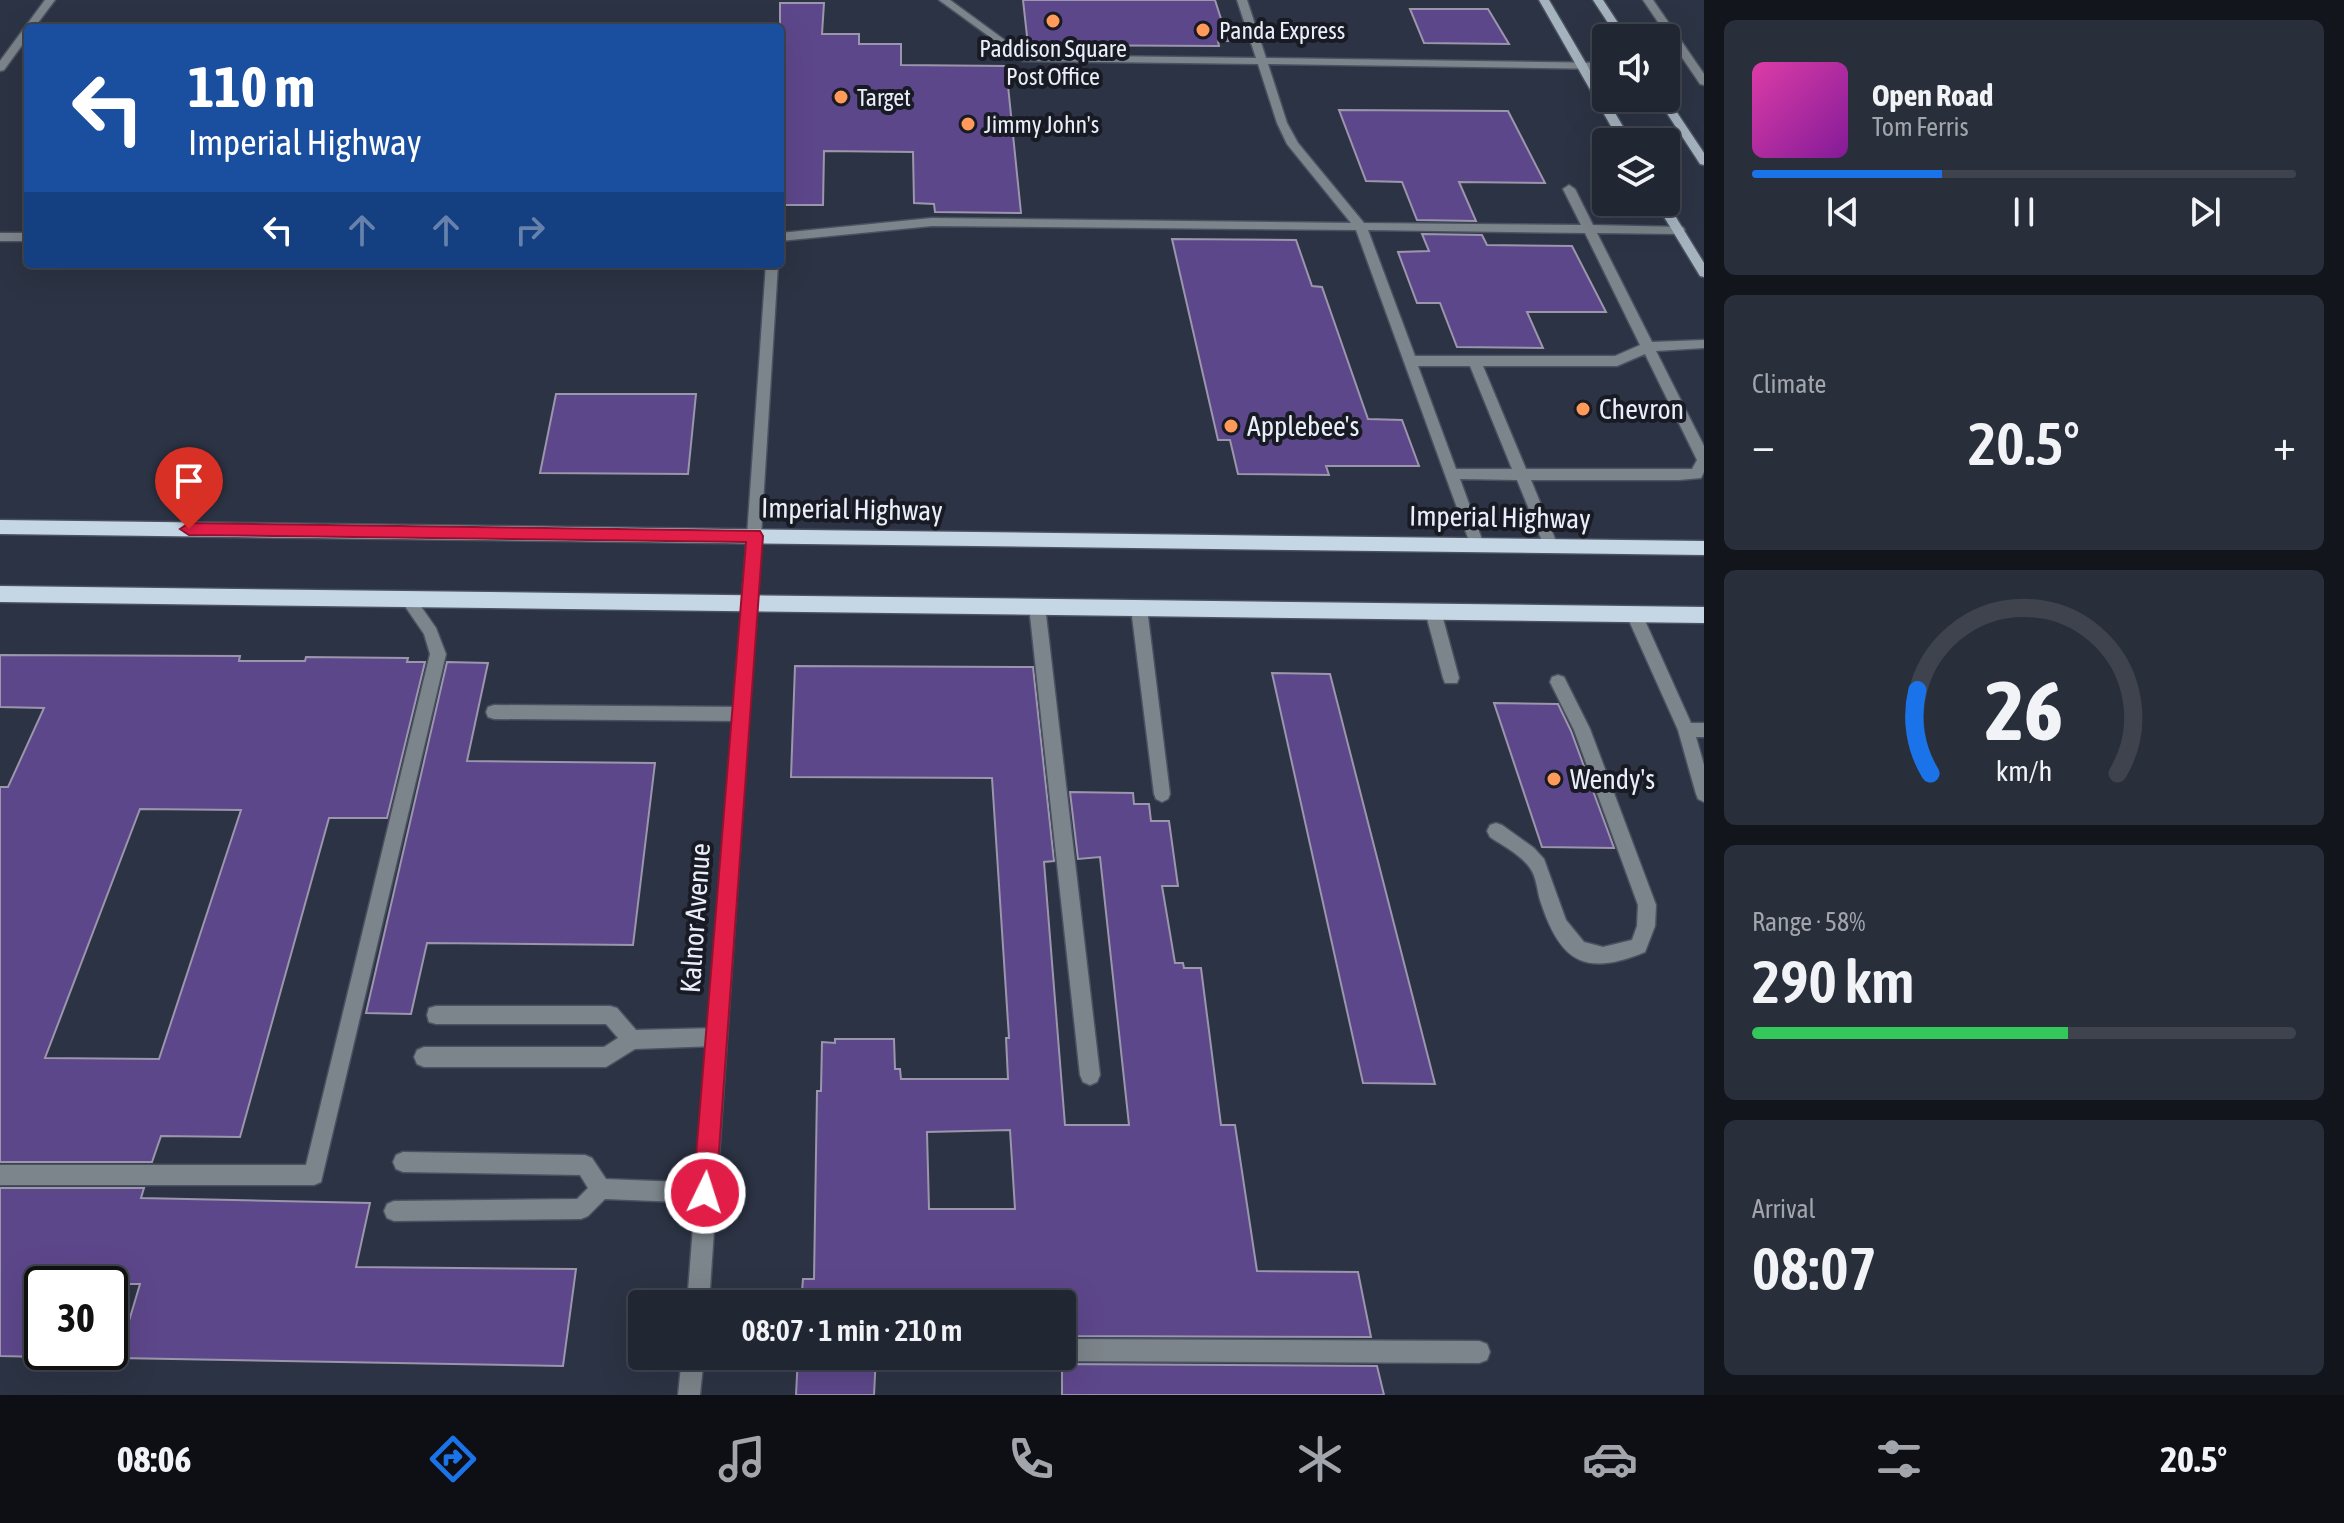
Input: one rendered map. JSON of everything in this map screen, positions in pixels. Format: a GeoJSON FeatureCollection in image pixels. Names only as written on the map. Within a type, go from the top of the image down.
{"type":"FeatureCollection","features":[{"type":"Feature","properties":{"kind":"main road"},"geometry":{"type":"LineString","coordinates":[[1544,0],[1618,128]]}},
{"type":"Feature","properties":{"kind":"main road"},"geometry":{"type":"LineString","coordinates":[[1598,0],[1614,24]]}},
{"type":"Feature","properties":{"kind":"main road"},"geometry":{"type":"LineString","coordinates":[[1671,112],[1704,162]]}},
{"type":"Feature","properties":{"kind":"main road"},"geometry":{"type":"LineString","coordinates":[[1670,216],[1704,273]]}},
{"type":"Feature","properties":{"kind":"main road","name":"Imperial Highway"},"geometry":{"type":"LineString","coordinates":[[0,527],[1704,548]]}},
{"type":"Feature","properties":{"kind":"main road"},"geometry":{"type":"LineString","coordinates":[[0,594],[1704,615]]}},
{"type":"Feature","properties":{"kind":"street"},"geometry":{"type":"LineString","coordinates":[[33,24],[50,0]]}},
{"type":"Feature","properties":{"kind":"street"},"geometry":{"type":"LineString","coordinates":[[944,0],[1023,58],[1592,66]]}},
{"type":"Feature","properties":{"kind":"street"},"geometry":{"type":"LineString","coordinates":[[1242,0],[1282,123],[1293,144],[1361,227],[1477,545]]}},
{"type":"Feature","properties":{"kind":"street"},"geometry":{"type":"LineString","coordinates":[[1648,0],[1704,82]]}},
{"type":"Feature","properties":{"kind":"street"},"geometry":{"type":"LineString","coordinates":[[0,68],[24,36]]}},
{"type":"Feature","properties":{"kind":"street"},"geometry":{"type":"LineString","coordinates":[[1451,474],[1696,474],[1704,460],[1569,189]]}},
{"type":"Feature","properties":{"kind":"street"},"geometry":{"type":"LineString","coordinates":[[784,237],[932,222],[1679,230]]}},
{"type":"Feature","properties":{"kind":"street"},"geometry":{"type":"LineString","coordinates":[[0,237],[24,237]]}},
{"type":"Feature","properties":{"kind":"street","name":"Kalnor Avenue"},"geometry":{"type":"LineString","coordinates":[[699,1290],[772,268]]}},
{"type":"Feature","properties":{"kind":"street"},"geometry":{"type":"LineString","coordinates":[[1410,361],[1617,361],[1648,347],[1704,344]]}},
{"type":"Feature","properties":{"kind":"street"},"geometry":{"type":"LineString","coordinates":[[1475,361],[1551,546]]}},
{"type":"Feature","properties":{"kind":"street"},"geometry":{"type":"LineString","coordinates":[[0,1175],[314,1175],[438,654],[431,632],[408,599]]}},
{"type":"Feature","properties":{"kind":"street"},"geometry":{"type":"LineString","coordinates":[[1037,606],[1090,1075]]}},
{"type":"Feature","properties":{"kind":"street"},"geometry":{"type":"LineString","coordinates":[[1139,608],[1162,794]]}},
{"type":"Feature","properties":{"kind":"street"},"geometry":{"type":"LineString","coordinates":[[1433,611],[1451,678]]}},
{"type":"Feature","properties":{"kind":"street"},"geometry":{"type":"LineString","coordinates":[[1634,614],[1695,730],[1704,794]]}},
{"type":"Feature","properties":{"kind":"street"},"geometry":{"type":"LineString","coordinates":[[1496,831],[1538,864],[1554,916],[1568,943],[1596,957],[1620,955],[1639,946],[1646,926],[1647,905],[1582,729],[1558,682]]}},
{"type":"Feature","properties":{"kind":"street"},"geometry":{"type":"LineString","coordinates":[[494,712],[741,714]]}},
{"type":"Feature","properties":{"kind":"street"},"geometry":{"type":"LineString","coordinates":[[436,1015],[610,1015],[632,1040]]}},
{"type":"Feature","properties":{"kind":"street"},"geometry":{"type":"LineString","coordinates":[[424,1057],[606,1057],[632,1040],[716,1037]]}},
{"type":"Feature","properties":{"kind":"street"},"geometry":{"type":"LineString","coordinates":[[403,1162],[585,1165],[601,1189]]}},
{"type":"Feature","properties":{"kind":"street"},"geometry":{"type":"LineString","coordinates":[[394,1211],[581,1209],[601,1189],[705,1193]]}},
{"type":"Feature","properties":{"kind":"street"},"geometry":{"type":"LineString","coordinates":[[1076,1350],[1479,1352]]}},
{"type":"Feature","properties":{"kind":"street"},"geometry":{"type":"LineString","coordinates":[[689,1395],[692,1370]]}},
{"type":"Feature","properties":{"kind":"building"},"geometry":{"type":"Polygon","coordinates":[[[1023,0],[1215,0],[1228,41],[1218,41],[1219,46],[1028,45],[1023,0]]]}},
{"type":"Feature","properties":{"kind":"building"},"geometry":{"type":"Polygon","coordinates":[[[780,3],[824,3],[822,34],[859,34],[859,44],[901,44],[901,65],[1006,66],[1021,213],[935,212],[934,204],[914,203],[913,152],[824,151],[823,205],[784,205],[784,24],[780,24],[780,3]]]}},
{"type":"Feature","properties":{"kind":"building"},"geometry":{"type":"Polygon","coordinates":[[[1410,9],[1488,9],[1509,44],[1424,43],[1410,9]]]}},
{"type":"Feature","properties":{"kind":"building"},"geometry":{"type":"Polygon","coordinates":[[[1339,110],[1508,111],[1545,183],[1459,182],[1476,221],[1417,220],[1402,182],[1366,181],[1339,110]]]}},
{"type":"Feature","properties":{"kind":"building"},"geometry":{"type":"Polygon","coordinates":[[[1422,234],[1482,235],[1487,245],[1572,246],[1606,312],[1527,312],[1543,348],[1457,347],[1440,303],[1417,303],[1398,252],[1429,251],[1422,234]]]}},
{"type":"Feature","properties":{"kind":"building"},"geometry":{"type":"Polygon","coordinates":[[[1172,239],[1296,240],[1312,286],[1322,287],[1368,419],[1402,420],[1419,466],[1326,466],[1329,475],[1238,474],[1230,440],[1218,440],[1172,239]]]}},
{"type":"Feature","properties":{"kind":"building"},"geometry":{"type":"Polygon","coordinates":[[[556,394],[696,394],[688,474],[540,473],[556,394]]]}},
{"type":"Feature","properties":{"kind":"building"},"geometry":{"type":"Polygon","coordinates":[[[0,655],[240,656],[239,661],[305,661],[306,657],[408,658],[407,662],[425,662],[387,818],[329,818],[240,1137],[161,1136],[152,1162],[0,1162],[0,787],[8,787],[44,708],[0,707],[0,655]],[[140,809],[45,1058],[159,1059],[241,810],[140,809]]]}},
{"type":"Feature","properties":{"kind":"building"},"geometry":{"type":"Polygon","coordinates":[[[447,662],[488,663],[467,761],[655,763],[633,945],[427,943],[411,1014],[366,1013],[447,662]]]}},
{"type":"Feature","properties":{"kind":"building"},"geometry":{"type":"Polygon","coordinates":[[[795,666],[1033,667],[1054,861],[1044,862],[1065,1125],[1129,1125],[1100,857],[1078,859],[1070,792],[1133,793],[1134,804],[1149,804],[1151,821],[1169,821],[1178,886],[1162,886],[1175,963],[1183,963],[1184,968],[1201,968],[1221,1125],[1235,1125],[1257,1271],[1358,1272],[1371,1337],[1076,1336],[1076,1290],[802,1290],[803,1279],[814,1279],[817,1091],[821,1091],[822,1042],[835,1043],[835,1039],[894,1039],[895,1069],[900,1069],[901,1079],[1008,1079],[1006,1038],[1009,1038],[992,778],[791,777],[795,666]],[[1010,1130],[927,1132],[929,1209],[1015,1209],[1010,1130]]]}},
{"type":"Feature","properties":{"kind":"building"},"geometry":{"type":"Polygon","coordinates":[[[1272,673],[1330,674],[1435,1084],[1363,1083],[1272,673]]]}},
{"type":"Feature","properties":{"kind":"building","name":"Wendy's"},"geometry":{"type":"Polygon","coordinates":[[[1494,703],[1558,704],[1614,848],[1542,847],[1494,703]]]}},
{"type":"Feature","properties":{"kind":"building"},"geometry":{"type":"Polygon","coordinates":[[[0,1188],[144,1188],[141,1198],[370,1203],[356,1267],[576,1269],[563,1366],[128,1358],[128,1324],[140,1284],[128,1284],[128,1266],[24,1266],[24,1357],[0,1356],[0,1188]]]}},
{"type":"Feature","properties":{"kind":"building"},"geometry":{"type":"Polygon","coordinates":[[[1076,1364],[1377,1366],[1384,1395],[1062,1395],[1062,1370],[1076,1370],[1076,1364]]]}},
{"type":"Feature","properties":{"kind":"building"},"geometry":{"type":"Polygon","coordinates":[[[797,1370],[875,1370],[874,1395],[796,1395],[797,1370]]]}},
{"type":"Feature","properties":{"kind":"place","name":"Paddison Square Post Office"},"geometry":{"type":"Point","coordinates":[1053,21]}},
{"type":"Feature","properties":{"kind":"place","name":"Panda Express"},"geometry":{"type":"Point","coordinates":[1203,30]}},
{"type":"Feature","properties":{"kind":"place","name":"Target"},"geometry":{"type":"Point","coordinates":[841,97]}},
{"type":"Feature","properties":{"kind":"place","name":"Jimmy John's"},"geometry":{"type":"Point","coordinates":[968,124]}},
{"type":"Feature","properties":{"kind":"place","name":"Chevron"},"geometry":{"type":"Point","coordinates":[1583,409]}},
{"type":"Feature","properties":{"kind":"place","name":"Applebee's"},"geometry":{"type":"Point","coordinates":[1231,426]}},
{"type":"Feature","properties":{"kind":"place","name":"Wendy's"},"geometry":{"type":"Point","coordinates":[1554,779]}},
{"type":"Feature","properties":{"kind":"route"},"geometry":{"type":"LineString","coordinates":[[189,529],[754,536],[705,1193]]}}]}
